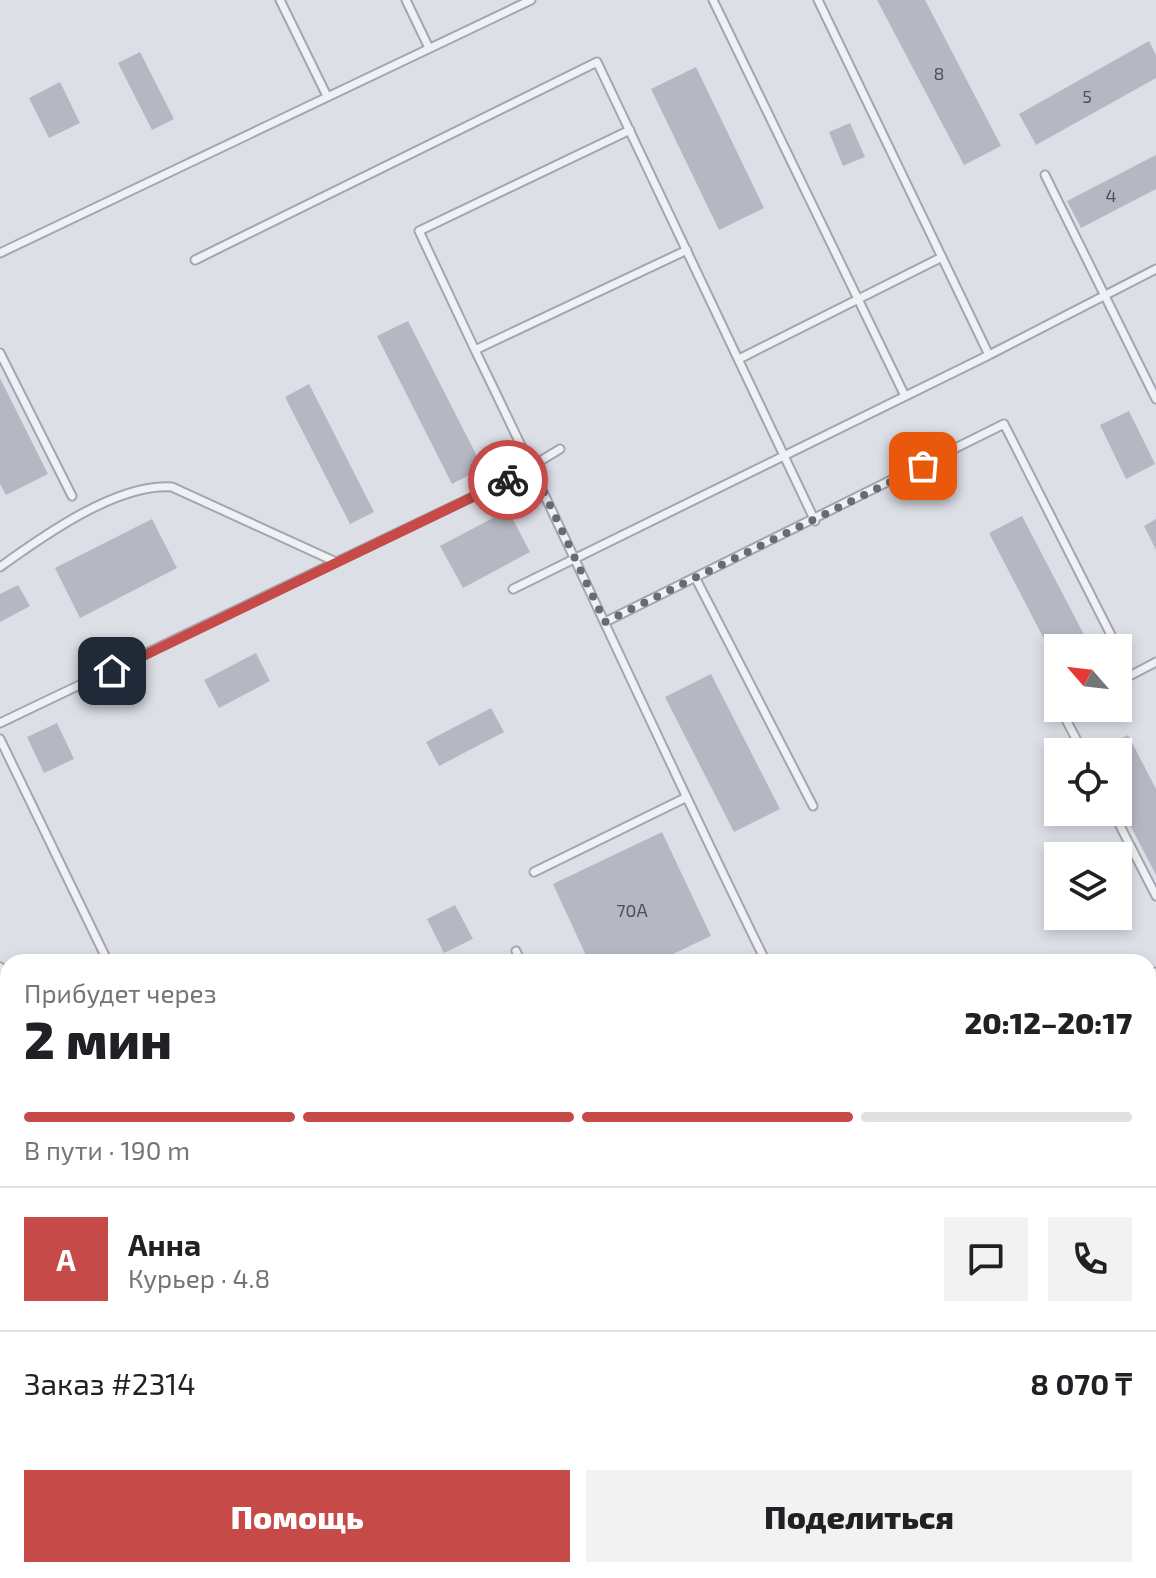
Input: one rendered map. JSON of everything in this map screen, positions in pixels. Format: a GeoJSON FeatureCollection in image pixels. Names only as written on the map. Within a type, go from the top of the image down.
{"type":"FeatureCollection","features":[{"type":"Feature","properties":{"kind":"lane"},"geometry":{"type":"LineString","coordinates":[[280,0],[327,96]]}},
{"type":"Feature","properties":{"kind":"lane"},"geometry":{"type":"LineString","coordinates":[[406,0],[429,48]]}},
{"type":"Feature","properties":{"kind":"lane"},"geometry":{"type":"LineString","coordinates":[[0,253],[429,48],[514,4],[531,0]]}},
{"type":"Feature","properties":{"kind":"lane"},"geometry":{"type":"LineString","coordinates":[[713,0],[905,396]]}},
{"type":"Feature","properties":{"kind":"lane"},"geometry":{"type":"LineString","coordinates":[[818,0],[989,355]]}},
{"type":"Feature","properties":{"kind":"lane"},"geometry":{"type":"LineString","coordinates":[[195,260],[597,62],[815,521]]}},
{"type":"Feature","properties":{"kind":"lane"},"geometry":{"type":"LineString","coordinates":[[630,130],[419,231],[576,557],[685,798],[762,954]]}},
{"type":"Feature","properties":{"kind":"lane"},"geometry":{"type":"LineString","coordinates":[[1045,175],[1156,399]]}},
{"type":"Feature","properties":{"kind":"lane"},"geometry":{"type":"LineString","coordinates":[[475,350],[687,250]]}},
{"type":"Feature","properties":{"kind":"lane"},"geometry":{"type":"LineString","coordinates":[[739,359],[942,257]]}},
{"type":"Feature","properties":{"kind":"lane"},"geometry":{"type":"LineString","coordinates":[[513,589],[989,355],[1156,269]]}},
{"type":"Feature","properties":{"kind":"lane"},"geometry":{"type":"LineString","coordinates":[[0,353],[72,496]]}},
{"type":"Feature","properties":{"kind":"lane"},"geometry":{"type":"LineString","coordinates":[[605,622],[815,521],[1004,424],[1110,634]]}},
{"type":"Feature","properties":{"kind":"lane"},"geometry":{"type":"LineString","coordinates":[[0,723],[512,478],[560,449]]}},
{"type":"Feature","properties":{"kind":"lane"},"geometry":{"type":"LineString","coordinates":[[0,567],[53,531],[115,499],[158,486],[172,487],[337,562]]}},
{"type":"Feature","properties":{"kind":"lane"},"geometry":{"type":"LineString","coordinates":[[696,579],[813,806]]}},
{"type":"Feature","properties":{"kind":"lane"},"geometry":{"type":"LineString","coordinates":[[1132,675],[1156,662]]}},
{"type":"Feature","properties":{"kind":"lane"},"geometry":{"type":"LineString","coordinates":[[0,739],[104,954]]}},
{"type":"Feature","properties":{"kind":"lane"},"geometry":{"type":"LineString","coordinates":[[534,872],[685,798]]}},
{"type":"Feature","properties":{"kind":"lane"},"geometry":{"type":"LineString","coordinates":[[1120,826],[1156,896]]}},
{"type":"Feature","properties":{"kind":"building"},"geometry":{"type":"Polygon","coordinates":[[[877,0],[925,0],[1001,146],[964,165],[877,0]]]}},
{"type":"Feature","properties":{"kind":"building"},"geometry":{"type":"Polygon","coordinates":[[[1149,41],[1156,55],[1156,78],[1036,145],[1019,114],[1149,41]]]}},
{"type":"Feature","properties":{"kind":"building"},"geometry":{"type":"Polygon","coordinates":[[[140,52],[174,119],[152,130],[118,63],[140,52]]]}},
{"type":"Feature","properties":{"kind":"building"},"geometry":{"type":"Polygon","coordinates":[[[696,67],[764,208],[719,230],[651,89],[696,67]]]}},
{"type":"Feature","properties":{"kind":"building"},"geometry":{"type":"Polygon","coordinates":[[[60,82],[80,123],[49,138],[29,98],[60,82]]]}},
{"type":"Feature","properties":{"kind":"building"},"geometry":{"type":"Polygon","coordinates":[[[850,123],[865,157],[843,166],[829,132],[850,123]]]}},
{"type":"Feature","properties":{"kind":"building"},"geometry":{"type":"Polygon","coordinates":[[[1156,155],[1156,189],[1081,228],[1067,201],[1156,155]]]}},
{"type":"Feature","properties":{"kind":"building"},"geometry":{"type":"Polygon","coordinates":[[[408,321],[483,468],[452,484],[377,336],[408,321]]]}},
{"type":"Feature","properties":{"kind":"building"},"geometry":{"type":"Polygon","coordinates":[[[0,378],[48,474],[6,495],[0,484],[0,378]]]}},
{"type":"Feature","properties":{"kind":"building"},"geometry":{"type":"Polygon","coordinates":[[[309,384],[374,512],[350,524],[285,397],[309,384]]]}},
{"type":"Feature","properties":{"kind":"building"},"geometry":{"type":"Polygon","coordinates":[[[1129,411],[1155,464],[1126,479],[1100,425],[1129,411]]]}},
{"type":"Feature","properties":{"kind":"building"},"geometry":{"type":"Polygon","coordinates":[[[508,510],[530,552],[463,588],[440,546],[508,510]]]}},
{"type":"Feature","properties":{"kind":"building"},"geometry":{"type":"Polygon","coordinates":[[[1022,516],[1084,634],[1044,634],[1044,639],[989,533],[1022,516]]]}},
{"type":"Feature","properties":{"kind":"building"},"geometry":{"type":"Polygon","coordinates":[[[152,519],[177,568],[80,618],[55,568],[152,519]]]}},
{"type":"Feature","properties":{"kind":"building"},"geometry":{"type":"Polygon","coordinates":[[[1156,519],[1156,550],[1144,526],[1156,519]]]}},
{"type":"Feature","properties":{"kind":"building"},"geometry":{"type":"Polygon","coordinates":[[[18,585],[30,606],[0,622],[0,594],[18,585]]]}},
{"type":"Feature","properties":{"kind":"building"},"geometry":{"type":"Polygon","coordinates":[[[256,653],[270,681],[219,708],[204,680],[256,653]]]}},
{"type":"Feature","properties":{"kind":"building"},"geometry":{"type":"Polygon","coordinates":[[[711,674],[780,809],[734,832],[665,697],[711,674]]]}},
{"type":"Feature","properties":{"kind":"building"},"geometry":{"type":"Polygon","coordinates":[[[491,708],[504,732],[439,766],[426,742],[491,708]]]}},
{"type":"Feature","properties":{"kind":"building"},"geometry":{"type":"Polygon","coordinates":[[[57,723],[74,759],[44,773],[27,737],[57,723]]]}},
{"type":"Feature","properties":{"kind":"building"},"geometry":{"type":"Polygon","coordinates":[[[1132,743],[1156,789],[1156,875],[1130,826],[1132,743]]]}},
{"type":"Feature","properties":{"kind":"building"},"geometry":{"type":"Polygon","coordinates":[[[662,832],[711,936],[673,954],[585,954],[553,884],[662,832]]]}},
{"type":"Feature","properties":{"kind":"building"},"geometry":{"type":"Polygon","coordinates":[[[455,905],[473,939],[444,953],[427,919],[455,905]]]}},
{"type":"Feature","properties":{"kind":"way so far"},"geometry":{"type":"LineString","coordinates":[[508,480],[531,465],[605,622],[923,466]]}},
{"type":"Feature","properties":{"kind":"route"},"geometry":{"type":"LineString","coordinates":[[112,671],[508,480]]}}]}
